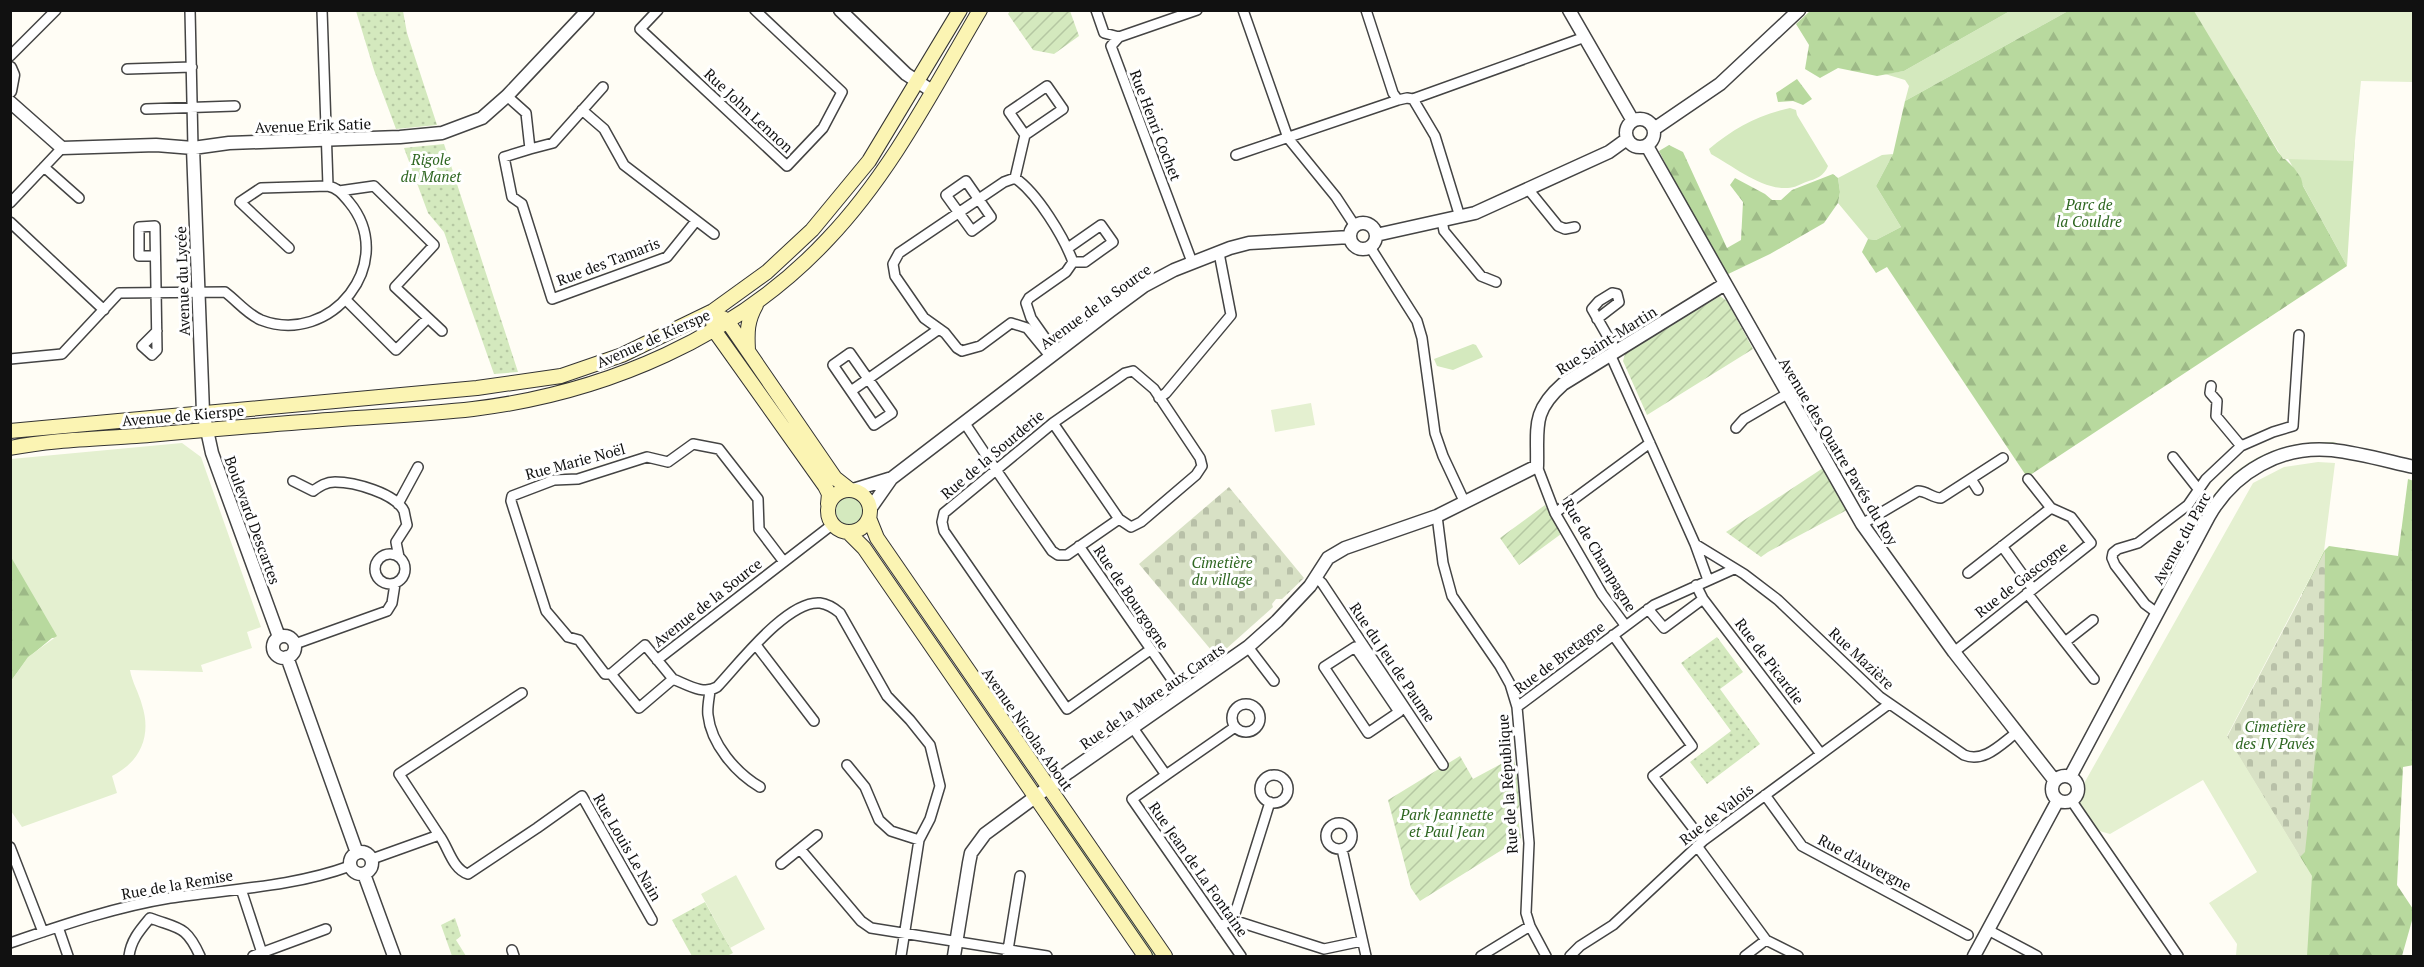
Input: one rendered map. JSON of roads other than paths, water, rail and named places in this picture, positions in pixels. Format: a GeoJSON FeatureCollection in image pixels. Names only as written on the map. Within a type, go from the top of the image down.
{"type":"FeatureCollection","features":[{"type":"Feature","properties":{"kind":"main road"},"geometry":{"type":"LineString","coordinates":[[721,317],[759,289],[801,251],[812,230],[869,160],[960,10]]}},
{"type":"Feature","properties":{"kind":"main road","name":"Avenue de Kierspe"},"geometry":{"type":"LineString","coordinates":[[10,431],[477,388],[561,376],[721,317],[759,300],[794,273],[828,240],[850,214],[874,184],[980,10]]}},
{"type":"Feature","properties":{"kind":"main road"},"geometry":{"type":"LineString","coordinates":[[749,352],[747,329],[749,318],[759,300]]}},
{"type":"Feature","properties":{"kind":"main road","name":"Avenue de Kierspe"},"geometry":{"type":"LineString","coordinates":[[10,448],[206,429],[475,409],[553,394],[628,371],[714,330],[721,317]]}},
{"type":"Feature","properties":{"kind":"main road","name":"Avenue Nicolas About"},"geometry":{"type":"LineString","coordinates":[[721,317],[749,352],[835,478],[865,497],[877,538],[1165,957]]}},
{"type":"Feature","properties":{"kind":"main road"},"geometry":{"type":"LineString","coordinates":[[714,330],[825,486],[829,494],[827,512],[832,524]]}},
{"type":"Feature","properties":{"kind":"main road"},"geometry":{"type":"LineString","coordinates":[[206,429],[217,420],[296,411],[326,401]]}},
{"type":"Feature","properties":{"kind":"main road"},"geometry":{"type":"LineString","coordinates":[[83,440],[116,430],[191,423],[203,412]]}},
{"type":"Feature","properties":{"kind":"main road"},"geometry":{"type":"LineString","coordinates":[[828,504],[836,493],[851,490]]}},
{"type":"Feature","properties":{"kind":"main road"},"geometry":{"type":"LineString","coordinates":[[849,532],[861,528],[869,514]]}},
{"type":"Feature","properties":{"kind":"main road","name":"Avenue Nicolas About"},"geometry":{"type":"LineString","coordinates":[[832,524],[849,532],[869,555],[1145,957]]}},
{"type":"Feature","properties":{"kind":"street"},"geometry":{"type":"LineString","coordinates":[[10,56],[56,10]]}},
{"type":"Feature","properties":{"kind":"street"},"geometry":{"type":"LineString","coordinates":[[190,10],[193,148]]}},
{"type":"Feature","properties":{"kind":"street"},"geometry":{"type":"LineString","coordinates":[[322,10],[328,186]]}},
{"type":"Feature","properties":{"kind":"street","name":"Avenue Erik Satie"},"geometry":{"type":"LineString","coordinates":[[62,148],[156,145],[193,148],[229,143],[442,133],[482,118],[507,96],[588,10]]}},
{"type":"Feature","properties":{"kind":"street","name":"Rue John Lennon"},"geometry":{"type":"LineString","coordinates":[[658,10],[640,29],[787,166],[823,128],[842,92],[762,12]]}},
{"type":"Feature","properties":{"kind":"street"},"geometry":{"type":"LineString","coordinates":[[840,10],[916,83],[932,92]]}},
{"type":"Feature","properties":{"kind":"street"},"geometry":{"type":"LineString","coordinates":[[1096,10],[1104,33],[1119,37],[1197,10]]}},
{"type":"Feature","properties":{"kind":"street"},"geometry":{"type":"LineString","coordinates":[[1243,10],[1288,138],[1336,197],[1353,232],[1357,248],[1370,247],[1375,242],[1376,235],[1368,224],[1364,223],[1353,232]]}},
{"type":"Feature","properties":{"kind":"street"},"geometry":{"type":"LineString","coordinates":[[1366,10],[1393,93],[1398,100]]}},
{"type":"Feature","properties":{"kind":"street"},"geometry":{"type":"LineString","coordinates":[[1569,10],[1633,121]]}},
{"type":"Feature","properties":{"kind":"street"},"geometry":{"type":"LineString","coordinates":[[1654,129],[1720,84],[1799,10]]}},
{"type":"Feature","properties":{"kind":"street","name":"Rue Henri Cochet"},"geometry":{"type":"LineString","coordinates":[[1119,37],[1111,46],[1113,56],[1192,262]]}},
{"type":"Feature","properties":{"kind":"street"},"geometry":{"type":"LineString","coordinates":[[1236,155],[1398,100],[1413,99],[1585,37]]}},
{"type":"Feature","properties":{"kind":"street"},"geometry":{"type":"LineString","coordinates":[[128,69],[192,67]]}},
{"type":"Feature","properties":{"kind":"street"},"geometry":{"type":"LineString","coordinates":[[10,68],[13,83],[10,91]]}},
{"type":"Feature","properties":{"kind":"street"},"geometry":{"type":"LineString","coordinates":[[1015,178],[1025,135],[1063,109],[1047,86],[1009,112],[1025,135]]}},
{"type":"Feature","properties":{"kind":"street","name":"Rue des Tamaris"},"geometry":{"type":"LineString","coordinates":[[603,87],[553,143],[504,157],[512,197],[522,204],[552,299],[667,257],[696,221]]}},
{"type":"Feature","properties":{"kind":"street"},"geometry":{"type":"LineString","coordinates":[[507,96],[526,113],[530,149]]}},
{"type":"Feature","properties":{"kind":"street"},"geometry":{"type":"LineString","coordinates":[[1413,99],[1435,136],[1460,217]]}},
{"type":"Feature","properties":{"kind":"street"},"geometry":{"type":"LineString","coordinates":[[10,102],[62,148],[10,203]]}},
{"type":"Feature","properties":{"kind":"street"},"geometry":{"type":"LineString","coordinates":[[146,109],[235,105]]}},
{"type":"Feature","properties":{"kind":"street"},"geometry":{"type":"LineString","coordinates":[[582,110],[604,129],[624,165],[714,234]]}},
{"type":"Feature","properties":{"kind":"street"},"geometry":{"type":"LineString","coordinates":[[1645,119],[1654,129],[1653,141],[1647,146],[1634,146],[1627,139],[1627,127],[1633,121],[1645,119]]}},
{"type":"Feature","properties":{"kind":"street"},"geometry":{"type":"LineString","coordinates":[[1376,235],[1475,213],[1609,152],[1627,139]]}},
{"type":"Feature","properties":{"kind":"street","name":"Avenue des Quatre Pavés du Roy"},"geometry":{"type":"LineString","coordinates":[[1647,146],[1862,524],[1954,652],[2055,781]]}},
{"type":"Feature","properties":{"kind":"street","name":"Avenue du Lycée"},"geometry":{"type":"LineString","coordinates":[[193,148],[203,412]]}},
{"type":"Feature","properties":{"kind":"street"},"geometry":{"type":"LineString","coordinates":[[44,167],[79,198]]}},
{"type":"Feature","properties":{"kind":"street"},"geometry":{"type":"LineString","coordinates":[[1015,178],[1004,182],[899,253],[893,264],[895,276],[924,318],[945,333],[962,351],[980,346],[1011,323],[1027,328],[1053,354]]}},
{"type":"Feature","properties":{"kind":"street"},"geometry":{"type":"LineString","coordinates":[[1015,178],[1025,185],[1068,248],[1073,262]]}},
{"type":"Feature","properties":{"kind":"street"},"geometry":{"type":"LineString","coordinates":[[966,181],[979,199],[992,217],[972,231],[946,195],[966,181]]}},
{"type":"Feature","properties":{"kind":"street"},"geometry":{"type":"LineString","coordinates":[[10,358],[62,354],[119,293],[225,292],[247,312],[261,320],[286,326],[318,318],[334,310],[346,300],[362,274],[368,245],[354,208],[339,191],[328,186],[261,188],[240,202],[289,248]]}},
{"type":"Feature","properties":{"kind":"street"},"geometry":{"type":"LineString","coordinates":[[339,191],[374,186],[434,245],[395,287],[442,332]]}},
{"type":"Feature","properties":{"kind":"street"},"geometry":{"type":"LineString","coordinates":[[1528,189],[1558,226],[1565,230],[1575,227]]}},
{"type":"Feature","properties":{"kind":"street"},"geometry":{"type":"LineString","coordinates":[[1442,221],[1444,231],[1481,276],[1496,282]]}},
{"type":"Feature","properties":{"kind":"street"},"geometry":{"type":"LineString","coordinates":[[10,222],[104,310]]}},
{"type":"Feature","properties":{"kind":"street"},"geometry":{"type":"LineString","coordinates":[[1068,248],[1101,225],[1113,242],[1085,262],[1073,262]]}},
{"type":"Feature","properties":{"kind":"street","name":"Avenue de la Source"},"geometry":{"type":"LineString","coordinates":[[869,514],[892,478],[1144,285],[1192,262],[1249,243],[1353,232]]}},
{"type":"Feature","properties":{"kind":"street"},"geometry":{"type":"LineString","coordinates":[[1370,247],[1417,321],[1422,338],[1435,433],[1465,503]]}},
{"type":"Feature","properties":{"kind":"street"},"geometry":{"type":"LineString","coordinates":[[1053,423],[1119,519],[1131,527],[1141,522],[1196,476],[1202,466],[1200,458],[1159,398],[1166,393],[1231,315],[1219,253]]}},
{"type":"Feature","properties":{"kind":"street"},"geometry":{"type":"LineString","coordinates":[[155,255],[157,331]]}},
{"type":"Feature","properties":{"kind":"street"},"geometry":{"type":"LineString","coordinates":[[1053,354],[1031,318],[1026,303],[1029,298],[1066,272],[1073,262]]}},
{"type":"Feature","properties":{"kind":"street","name":"Rue Saint-Martin"},"geometry":{"type":"LineString","coordinates":[[1537,466],[1537,426],[1543,405],[1551,394],[1563,384],[1725,284]]}},
{"type":"Feature","properties":{"kind":"street"},"geometry":{"type":"LineString","coordinates":[[346,300],[396,350],[428,318]]}},
{"type":"Feature","properties":{"kind":"street"},"geometry":{"type":"LineString","coordinates":[[1022,325],[1031,318]]}},
{"type":"Feature","properties":{"kind":"street"},"geometry":{"type":"LineString","coordinates":[[1597,319],[1695,544],[1708,580]]}},
{"type":"Feature","properties":{"kind":"street"},"geometry":{"type":"LineString","coordinates":[[850,391],[939,329]]}},
{"type":"Feature","properties":{"kind":"street"},"geometry":{"type":"LineString","coordinates":[[2157,613],[2145,604],[2115,565],[2112,558],[2113,553],[2118,549],[2138,543],[2188,505],[2221,463],[2241,447],[2273,432],[2293,426],[2299,335]]}},
{"type":"Feature","properties":{"kind":"street"},"geometry":{"type":"LineString","coordinates":[[850,353],[868,379],[892,413],[874,425],[832,365],[850,353]]}},
{"type":"Feature","properties":{"kind":"street","name":"Rue de la Sourderie"},"geometry":{"type":"LineString","coordinates":[[1150,650],[1067,709],[944,531],[942,522],[944,513],[1053,423],[1130,371],[1146,381],[1159,398]]}},
{"type":"Feature","properties":{"kind":"street"},"geometry":{"type":"LineString","coordinates":[[2211,386],[2210,393],[2217,401],[2216,416],[2241,447]]}},
{"type":"Feature","properties":{"kind":"street"},"geometry":{"type":"LineString","coordinates":[[1736,428],[1744,419],[1787,394]]}},
{"type":"Feature","properties":{"kind":"street","name":"Boulevard Descartes"},"geometry":{"type":"LineString","coordinates":[[203,412],[212,453],[279,637],[274,643],[273,650],[277,655],[287,657],[357,853]]}},
{"type":"Feature","properties":{"kind":"street"},"geometry":{"type":"LineString","coordinates":[[964,422],[1052,551],[1058,555],[1067,555],[1119,519]]}},
{"type":"Feature","properties":{"kind":"street"},"geometry":{"type":"LineString","coordinates":[[1555,513],[1650,443]]}},
{"type":"Feature","properties":{"kind":"street","name":"Rue Marie Noël"},"geometry":{"type":"LineString","coordinates":[[611,674],[605,674],[579,640],[568,637],[546,611],[511,501],[512,496],[554,480],[578,479],[647,457],[668,462],[693,444],[719,449],[758,499],[759,529],[784,562]]}},
{"type":"Feature","properties":{"kind":"street","name":"Avenue du Parc"},"geometry":{"type":"LineString","coordinates":[[2070,777],[2218,501],[2236,481],[2260,465],[2300,451],[2331,450],[2414,467]]}},
{"type":"Feature","properties":{"kind":"street"},"geometry":{"type":"LineString","coordinates":[[2173,457],[2199,490]]}},
{"type":"Feature","properties":{"kind":"street"},"geometry":{"type":"LineString","coordinates":[[1862,524],[1918,491],[1925,491],[1935,498],[1941,498],[2003,458]]}},
{"type":"Feature","properties":{"kind":"street","name":"Rue de la Mare aux Carats"},"geometry":{"type":"LineString","coordinates":[[954,957],[971,853],[985,834],[1248,647],[1277,621],[1316,578],[1328,558],[1345,548],[1437,516],[1537,466]]}},
{"type":"Feature","properties":{"kind":"street","name":"Rue de Champagne"},"geometry":{"type":"LineString","coordinates":[[1537,466],[1555,513],[1602,594],[1625,625]]}},
{"type":"Feature","properties":{"kind":"street"},"geometry":{"type":"LineString","coordinates":[[398,504],[418,467]]}},
{"type":"Feature","properties":{"kind":"street","name":"Avenue de la Source"},"geometry":{"type":"LineString","coordinates":[[851,490],[892,478]]}},
{"type":"Feature","properties":{"kind":"street"},"geometry":{"type":"LineString","coordinates":[[1971,478],[1978,490]]}},
{"type":"Feature","properties":{"kind":"street"},"geometry":{"type":"LineString","coordinates":[[1968,573],[2050,508],[2028,479]]}},
{"type":"Feature","properties":{"kind":"street"},"geometry":{"type":"LineString","coordinates":[[293,482],[314,491],[324,484],[336,482],[367,488],[389,496],[403,510],[407,525],[396,542],[405,572],[395,584],[392,603],[387,611],[295,644]]}},
{"type":"Feature","properties":{"kind":"street","name":"Rue de Gascogne"},"geometry":{"type":"LineString","coordinates":[[1954,652],[2091,543],[2071,518],[2050,508]]}},
{"type":"Feature","properties":{"kind":"street","name":"Rue de la République"},"geometry":{"type":"LineString","coordinates":[[1437,516],[1443,563],[1452,596],[1500,666],[1510,684],[1517,707],[1529,843],[1526,913],[1546,957]]}},
{"type":"Feature","properties":{"kind":"street","name":"Avenue de la Source"},"geometry":{"type":"LineString","coordinates":[[657,660],[832,524]]}},
{"type":"Feature","properties":{"kind":"street","name":"Rue Mazière"},"geometry":{"type":"LineString","coordinates":[[1695,544],[1778,600],[1889,704],[1973,758],[1982,757],[2016,733]]}},
{"type":"Feature","properties":{"kind":"street","name":"Rue de Bourgogne"},"geometry":{"type":"LineString","coordinates":[[1079,546],[1182,694]]}},
{"type":"Feature","properties":{"kind":"street"},"geometry":{"type":"LineString","coordinates":[[2002,546],[2030,591],[2094,679]]}},
{"type":"Feature","properties":{"kind":"street"},"geometry":{"type":"LineString","coordinates":[[395,584],[382,582],[376,568],[377,562],[385,556],[399,557]]}},
{"type":"Feature","properties":{"kind":"street","name":"Rue de Bretagne"},"geometry":{"type":"LineString","coordinates":[[1517,707],[1648,609],[1734,569]]}},
{"type":"Feature","properties":{"kind":"street","name":"Rue du Jeu de Paume"},"geometry":{"type":"LineString","coordinates":[[1316,578],[1345,616],[1443,765]]}},
{"type":"Feature","properties":{"kind":"street","name":"Rue de Picardie"},"geometry":{"type":"LineString","coordinates":[[1696,585],[1703,598],[1821,754]]}},
{"type":"Feature","properties":{"kind":"street"},"geometry":{"type":"LineString","coordinates":[[1648,609],[1664,628],[1703,598]]}},
{"type":"Feature","properties":{"kind":"street"},"geometry":{"type":"LineString","coordinates":[[673,679],[639,708],[611,674],[645,645],[673,679],[710,691],[717,687],[775,624],[809,604],[829,605],[840,613],[887,696],[930,745],[940,786],[930,819],[919,840],[902,957]]}},
{"type":"Feature","properties":{"kind":"street"},"geometry":{"type":"LineString","coordinates":[[2066,642],[2093,620]]}},
{"type":"Feature","properties":{"kind":"street"},"geometry":{"type":"LineString","coordinates":[[1612,635],[1692,746],[1653,776],[1766,940],[1798,957]]}},
{"type":"Feature","properties":{"kind":"street"},"geometry":{"type":"LineString","coordinates":[[279,637],[289,637],[295,644]]}},
{"type":"Feature","properties":{"kind":"street"},"geometry":{"type":"LineString","coordinates":[[287,657],[292,654],[295,644]]}},
{"type":"Feature","properties":{"kind":"street"},"geometry":{"type":"LineString","coordinates":[[756,645],[814,721]]}},
{"type":"Feature","properties":{"kind":"street"},"geometry":{"type":"LineString","coordinates":[[1248,647],[1274,681]]}},
{"type":"Feature","properties":{"kind":"street"},"geometry":{"type":"LineString","coordinates":[[1354,647],[1399,712],[1368,733],[1324,668],[1354,647]]}},
{"type":"Feature","properties":{"kind":"street"},"geometry":{"type":"LineString","coordinates":[[710,691],[708,716],[716,739],[724,753],[746,779],[760,787]]}},
{"type":"Feature","properties":{"kind":"street"},"geometry":{"type":"LineString","coordinates":[[372,859],[439,835],[399,774],[522,693]]}},
{"type":"Feature","properties":{"kind":"street","name":"Rue de Valois"},"geometry":{"type":"LineString","coordinates":[[1570,957],[1580,946],[1612,926],[1700,844],[1889,704]]}},
{"type":"Feature","properties":{"kind":"street","name":"Rue Jean de La Fontaine"},"geometry":{"type":"LineString","coordinates":[[1132,799],[1235,727]]}},
{"type":"Feature","properties":{"kind":"street"},"geometry":{"type":"LineString","coordinates":[[1133,728],[1166,775]]}},
{"type":"Feature","properties":{"kind":"street"},"geometry":{"type":"LineString","coordinates":[[847,765],[866,788],[879,820],[891,831],[919,840]]}},
{"type":"Feature","properties":{"kind":"street"},"geometry":{"type":"LineString","coordinates":[[1974,957],[2065,800],[2076,794],[2077,786],[2070,777],[2062,777],[2055,781],[2052,790],[2065,800],[2178,957]]}},
{"type":"Feature","properties":{"kind":"street","name":"Rue Jean de La Fontaine"},"geometry":{"type":"LineString","coordinates":[[1125,790],[1241,957]]}},
{"type":"Feature","properties":{"kind":"street","name":"Rue d'Auvergne"},"geometry":{"type":"LineString","coordinates":[[1765,795],[1802,846],[1968,934]]}},
{"type":"Feature","properties":{"kind":"street","name":"Rue Louis Le Nain"},"geometry":{"type":"LineString","coordinates":[[439,835],[461,872],[468,874],[582,796],[652,920]]}},
{"type":"Feature","properties":{"kind":"street"},"geometry":{"type":"LineString","coordinates":[[1233,920],[1270,802]]}},
{"type":"Feature","properties":{"kind":"street"},"geometry":{"type":"LineString","coordinates":[[781,864],[817,835]]}},
{"type":"Feature","properties":{"kind":"street"},"geometry":{"type":"LineString","coordinates":[[10,847],[43,932]]}},
{"type":"Feature","properties":{"kind":"street"},"geometry":{"type":"LineString","coordinates":[[800,849],[861,921],[871,928],[1008,953],[1047,957]]}},
{"type":"Feature","properties":{"kind":"street"},"geometry":{"type":"LineString","coordinates":[[1342,849],[1366,957]]}},
{"type":"Feature","properties":{"kind":"street"},"geometry":{"type":"LineString","coordinates":[[364,874],[354,872],[350,866],[350,860],[357,853],[364,852],[372,859]]}},
{"type":"Feature","properties":{"kind":"street"},"geometry":{"type":"LineString","coordinates":[[364,874],[371,867],[372,859]]}},
{"type":"Feature","properties":{"kind":"street","name":"Rue de la Remise"},"geometry":{"type":"LineString","coordinates":[[10,943],[97,914],[146,904],[295,881],[350,866]]}},
{"type":"Feature","properties":{"kind":"street"},"geometry":{"type":"LineString","coordinates":[[364,874],[394,957]]}},
{"type":"Feature","properties":{"kind":"street"},"geometry":{"type":"LineString","coordinates":[[1008,953],[1020,876]]}},
{"type":"Feature","properties":{"kind":"street"},"geometry":{"type":"LineString","coordinates":[[241,889],[259,956],[326,929]]}},
{"type":"Feature","properties":{"kind":"street"},"geometry":{"type":"LineString","coordinates":[[146,904],[150,918]]}},
{"type":"Feature","properties":{"kind":"street"},"geometry":{"type":"LineString","coordinates":[[129,957],[130,946],[135,936],[150,918]]}},
{"type":"Feature","properties":{"kind":"street"},"geometry":{"type":"LineString","coordinates":[[150,918],[186,932],[200,957]]}},
{"type":"Feature","properties":{"kind":"street"},"geometry":{"type":"LineString","coordinates":[[1220,926],[1233,920],[1324,950],[1362,942]]}},
{"type":"Feature","properties":{"kind":"street"},"geometry":{"type":"LineString","coordinates":[[1481,957],[1530,926]]}},
{"type":"Feature","properties":{"kind":"street"},"geometry":{"type":"LineString","coordinates":[[58,927],[68,957]]}},
{"type":"Feature","properties":{"kind":"street"},"geometry":{"type":"LineString","coordinates":[[1988,930],[2037,957]]}},
{"type":"Feature","properties":{"kind":"street"},"geometry":{"type":"LineString","coordinates":[[1745,957],[1766,940]]}},
{"type":"Feature","properties":{"kind":"park label","name":"Rigole du Manet"},"geometry":{"type":"Point","coordinates":[431,168]}},
{"type":"Feature","properties":{"kind":"park label","name":"Parc de la Couldre"},"geometry":{"type":"Point","coordinates":[2089,212]}},
{"type":"Feature","properties":{"kind":"park label","name":"Cimetière du village"},"geometry":{"type":"Point","coordinates":[1222,570]}},
{"type":"Feature","properties":{"kind":"park label","name":"Cimetière des IV Pavés"},"geometry":{"type":"Point","coordinates":[2275,734]}},
{"type":"Feature","properties":{"kind":"park label","name":"Park Jeannette et Paul Jean"},"geometry":{"type":"Point","coordinates":[1447,822]}}]}
